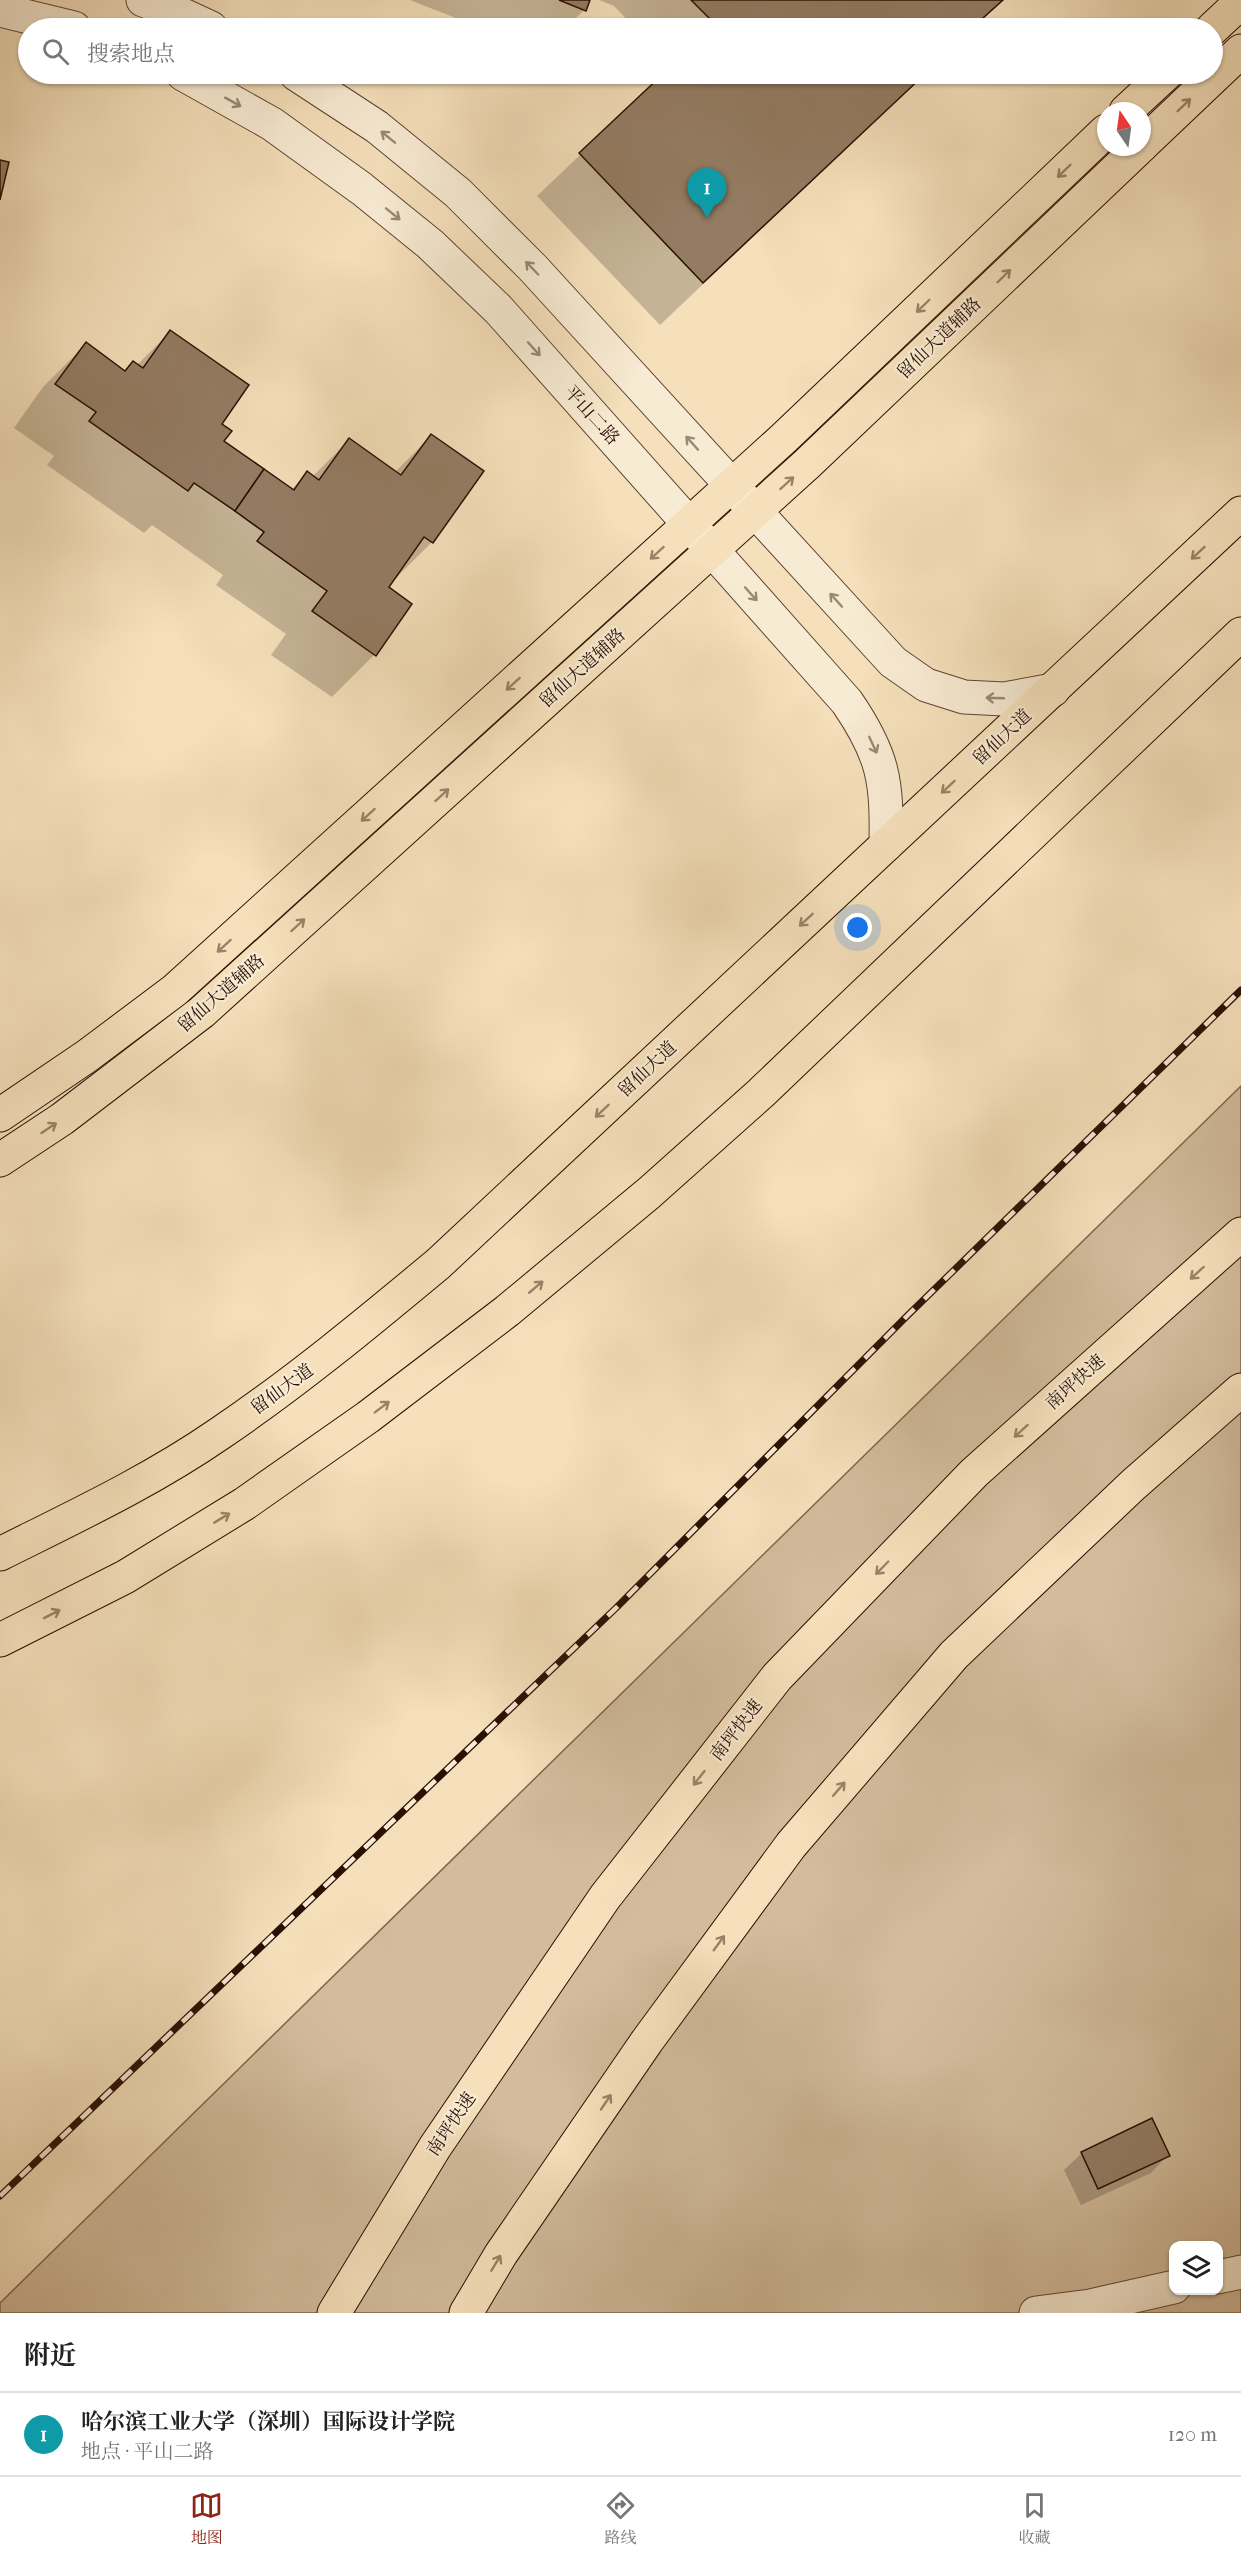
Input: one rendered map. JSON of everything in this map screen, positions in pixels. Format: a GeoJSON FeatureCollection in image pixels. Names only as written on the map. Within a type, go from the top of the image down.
{"type":"FeatureCollection","features":[{"type":"Feature","properties":{"kind":"main road"},"geometry":{"type":"LineString","coordinates":[[1223,19],[1241,2]]}},
{"type":"Feature","properties":{"kind":"main road","name":"留仙大道辅路"},"geometry":{"type":"LineString","coordinates":[[1223,68],[1241,51]]}},
{"type":"Feature","properties":{"kind":"main road"},"geometry":{"type":"LineString","coordinates":[[1136,102],[1155,84]]}},
{"type":"Feature","properties":{"kind":"main road","name":"留仙大道辅路"},"geometry":{"type":"LineString","coordinates":[[1151,136],[1206,84]]}},
{"type":"Feature","properties":{"kind":"main road","name":"留仙大道辅路"},"geometry":{"type":"LineString","coordinates":[[0,1115],[87,1056],[175,990],[732,486],[1097,139]]}},
{"type":"Feature","properties":{"kind":"main road","name":"留仙大道辅路"},"geometry":{"type":"LineString","coordinates":[[0,1160],[80,1105],[202,1012],[755,511],[1130,156]]}},
{"type":"Feature","properties":{"kind":"main road","name":"留仙大道"},"geometry":{"type":"LineString","coordinates":[[0,1554],[108,1500],[217,1435],[322,1360],[438,1264],[1241,513]]}},
{"type":"Feature","properties":{"kind":"main road"},"geometry":{"type":"LineString","coordinates":[[0,1640],[125,1576],[244,1504],[368,1418],[507,1311],[650,1193],[761,1093],[1241,634]]}},
{"type":"Feature","properties":{"kind":"main road","name":"南坪快速"},"geometry":{"type":"LineString","coordinates":[[334,2313],[435,2147],[605,1897],[777,1677],[974,1473],[1241,1234]]}},
{"type":"Feature","properties":{"kind":"main road"},"geometry":{"type":"LineString","coordinates":[[466,2313],[501,2254],[647,2041],[791,1845],[954,1655],[1133,1485],[1241,1390]]}},
{"type":"Feature","properties":{"kind":"street"},"geometry":{"type":"LineString","coordinates":[[143,0],[191,18]]}},
{"type":"Feature","properties":{"kind":"street"},"geometry":{"type":"LineString","coordinates":[[0,10],[33,18]]}},
{"type":"Feature","properties":{"kind":"street","name":"平山二路"},"geometry":{"type":"LineString","coordinates":[[201,84],[272,124],[362,189],[430,244],[498,309],[847,702],[866,729],[879,758],[887,795],[886,845]]}},
{"type":"Feature","properties":{"kind":"street"},"geometry":{"type":"LineString","coordinates":[[311,84],[377,127],[458,193],[533,268],[893,662],[926,685],[964,697],[1005,699],[1053,690]]}},
{"type":"Feature","properties":{"kind":"street"},"geometry":{"type":"LineString","coordinates":[[1223,2276],[1241,2272]]}},
{"type":"Feature","properties":{"kind":"street"},"geometry":{"type":"LineString","coordinates":[[1036,2313],[1090,2306],[1169,2288]]}},
{"type":"Feature","properties":{"kind":"shaded area"},"geometry":{"type":"Polygon","coordinates":[[[1241,1086],[1241,2313],[0,2313],[0,2303],[1241,1086]]]}},
{"type":"Feature","properties":{"kind":"building"},"geometry":{"type":"Polygon","coordinates":[[[559,0],[590,0],[586,11],[559,0]]]}},
{"type":"Feature","properties":{"kind":"building"},"geometry":{"type":"Polygon","coordinates":[[[691,0],[1003,0],[983,18],[709,18],[691,0]]]}},
{"type":"Feature","properties":{"kind":"building"},"geometry":{"type":"Polygon","coordinates":[[[652,84],[914,84],[703,283],[579,153],[652,84]]]}},
{"type":"Feature","properties":{"kind":"building"},"geometry":{"type":"Polygon","coordinates":[[[0,160],[9,162],[0,200],[0,160]]]}},
{"type":"Feature","properties":{"kind":"building"},"geometry":{"type":"Polygon","coordinates":[[[170,330],[249,385],[222,424],[232,431],[224,441],[264,469],[235,511],[194,483],[188,491],[89,421],[96,412],[55,384],[86,342],[125,371],[133,361],[143,368],[170,330]]]}},
{"type":"Feature","properties":{"kind":"building"},"geometry":{"type":"Polygon","coordinates":[[[431,434],[484,471],[433,543],[424,537],[389,587],[412,604],[376,656],[312,611],[327,591],[257,541],[264,532],[235,511],[264,469],[294,490],[307,471],[319,480],[349,438],[401,475],[431,434]]]}},
{"type":"Feature","properties":{"kind":"building"},"geometry":{"type":"Polygon","coordinates":[[[1152,2118],[1170,2156],[1098,2189],[1081,2152],[1152,2118]]]}},
{"type":"Feature","properties":{"kind":"railway"},"geometry":{"type":"LineString","coordinates":[[0,2196],[616,1608],[907,1316],[1241,990]]}},
{"type":"Feature","properties":{"kind":"place","name":"哈尔滨工业大学（深圳）国际设计学院"},"geometry":{"type":"Point","coordinates":[707,218]}}]}
